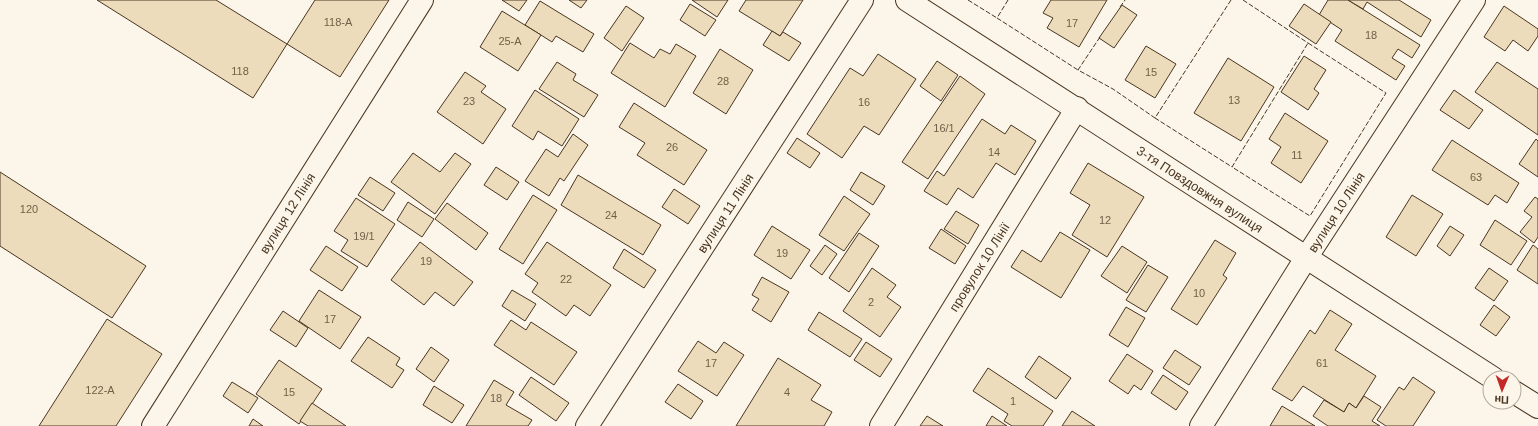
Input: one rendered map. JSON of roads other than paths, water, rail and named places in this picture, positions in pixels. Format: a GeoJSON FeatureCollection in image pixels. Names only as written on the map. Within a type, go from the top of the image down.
{"type":"FeatureCollection","features":[{"type":"Feature","properties":{"kind":"street","name":"вулиця 12 Лінія"},"geometry":{"type":"LineString","coordinates":[[152,426],[422,0]]}},
{"type":"Feature","properties":{"kind":"street","name":"вулиця 11 Лінія"},"geometry":{"type":"LineString","coordinates":[[588,426],[862,0]]}},
{"type":"Feature","properties":{"kind":"street","name":"3-тя Повздовжня вулиця"},"geometry":{"type":"LineString","coordinates":[[908,0],[1482,371]]}},
{"type":"Feature","properties":{"kind":"street","name":"вулиця 10 Лінія"},"geometry":{"type":"LineString","coordinates":[[1201,426],[1306,258],[1474,0]]}},
{"type":"Feature","properties":{"kind":"street","name":"провулок 10 Лінії"},"geometry":{"type":"LineString","coordinates":[[881,426],[1077,108]]}},
{"type":"Feature","properties":{"kind":"street"},"geometry":{"type":"LineString","coordinates":[[1522,397],[1538,407]]}}]}
